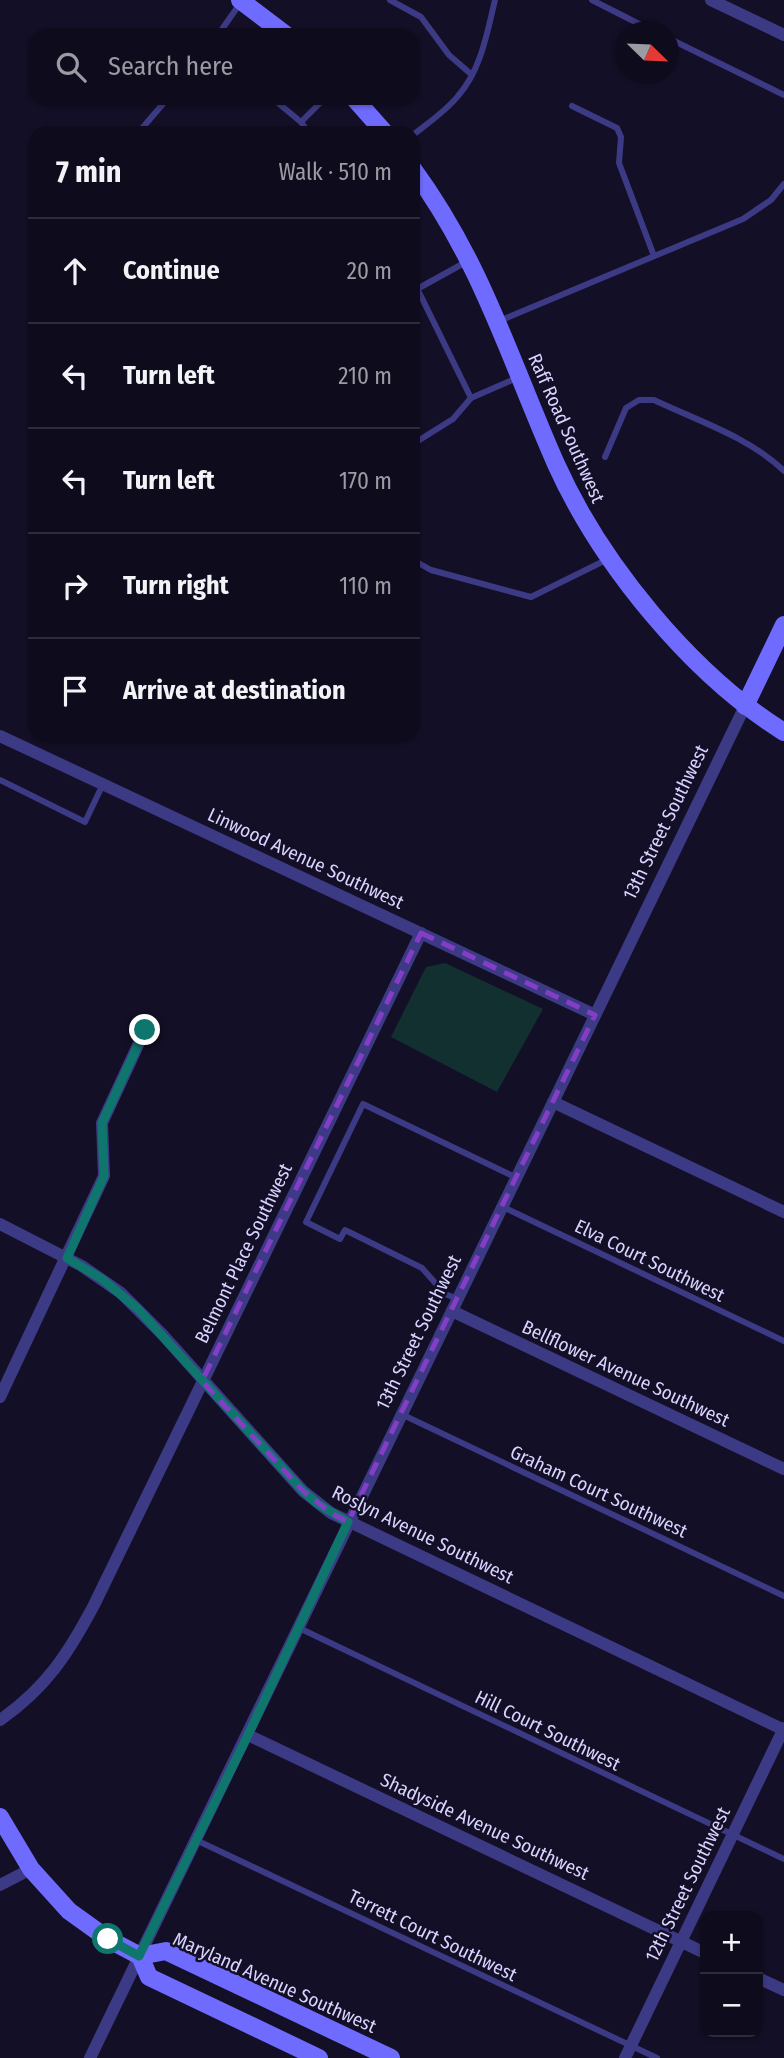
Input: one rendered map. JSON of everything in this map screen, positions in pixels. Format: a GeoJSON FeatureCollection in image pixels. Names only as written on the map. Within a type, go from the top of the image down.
{"type":"FeatureCollection","features":[{"type":"Feature","properties":{"kind":"main road"},"geometry":{"type":"LineString","coordinates":[[240,0],[277,28]]}},
{"type":"Feature","properties":{"kind":"main road"},"geometry":{"type":"LineString","coordinates":[[360,105],[379,126]]}},
{"type":"Feature","properties":{"kind":"main road","name":"Raff Road Southwest"},"geometry":{"type":"LineString","coordinates":[[420,179],[470,260],[499,321],[557,467],[610,558],[668,631],[745,706],[784,732]]}},
{"type":"Feature","properties":{"kind":"main road","name":"13th Street Southwest"},"geometry":{"type":"LineString","coordinates":[[745,706],[784,625]]}},
{"type":"Feature","properties":{"kind":"main road"},"geometry":{"type":"LineString","coordinates":[[0,1817],[31,1870],[69,1911],[108,1939],[139,1956],[149,1978],[319,2058]]}},
{"type":"Feature","properties":{"kind":"main road","name":"Maryland Avenue Southwest"},"geometry":{"type":"LineString","coordinates":[[139,1956],[166,1951],[391,2058]]}},
{"type":"Feature","properties":{"kind":"street"},"geometry":{"type":"LineString","coordinates":[[711,0],[784,35]]}},
{"type":"Feature","properties":{"kind":"street","name":"13th Street Southwest"},"geometry":{"type":"LineString","coordinates":[[90,2058],[745,706]]}},
{"type":"Feature","properties":{"kind":"street","name":"Linwood Avenue Southwest"},"geometry":{"type":"LineString","coordinates":[[0,736],[595,1015]]}},
{"type":"Feature","properties":{"kind":"street","name":"Belmont Place Southwest"},"geometry":{"type":"LineString","coordinates":[[0,1720],[36,1693],[70,1650],[421,933]]}},
{"type":"Feature","properties":{"kind":"street"},"geometry":{"type":"LineString","coordinates":[[0,1397],[104,1176],[102,1123],[145,1030]]}},
{"type":"Feature","properties":{"kind":"street"},"geometry":{"type":"LineString","coordinates":[[553,1102],[784,1212]]}},
{"type":"Feature","properties":{"kind":"street","name":"Roslyn Avenue Southwest"},"geometry":{"type":"LineString","coordinates":[[0,1224],[102,1279],[138,1309],[303,1491],[318,1504],[348,1522],[784,1729]]}},
{"type":"Feature","properties":{"kind":"street","name":"Bellflower Avenue Southwest"},"geometry":{"type":"LineString","coordinates":[[455,1305],[784,1469]]}},
{"type":"Feature","properties":{"kind":"street","name":"12th Street Southwest"},"geometry":{"type":"LineString","coordinates":[[628,2052],[784,1729]]}},
{"type":"Feature","properties":{"kind":"street","name":"Shadyside Avenue Southwest"},"geometry":{"type":"LineString","coordinates":[[248,1735],[700,1950]]}},
{"type":"Feature","properties":{"kind":"street"},"geometry":{"type":"LineString","coordinates":[[0,1885],[31,1870]]}},
{"type":"Feature","properties":{"kind":"street"},"geometry":{"type":"LineString","coordinates":[[763,1980],[784,1990]]}},
{"type":"Feature","properties":{"kind":"lane"},"geometry":{"type":"LineString","coordinates":[[222,28],[240,0]]}},
{"type":"Feature","properties":{"kind":"lane"},"geometry":{"type":"LineString","coordinates":[[390,0],[421,18],[449,55],[472,75]]}},
{"type":"Feature","properties":{"kind":"lane"},"geometry":{"type":"LineString","coordinates":[[420,129],[457,98],[472,75],[485,42],[495,0]]}},
{"type":"Feature","properties":{"kind":"lane"},"geometry":{"type":"LineString","coordinates":[[592,0],[633,21]]}},
{"type":"Feature","properties":{"kind":"lane"},"geometry":{"type":"LineString","coordinates":[[679,43],[784,95]]}},
{"type":"Feature","properties":{"kind":"lane"},"geometry":{"type":"LineString","coordinates":[[144,126],[162,105]]}},
{"type":"Feature","properties":{"kind":"lane"},"geometry":{"type":"LineString","coordinates":[[280,105],[304,126]]}},
{"type":"Feature","properties":{"kind":"lane"},"geometry":{"type":"LineString","coordinates":[[301,122],[318,105]]}},
{"type":"Feature","properties":{"kind":"lane"},"geometry":{"type":"LineString","coordinates":[[572,106],[617,128],[621,137],[619,163],[654,256]]}},
{"type":"Feature","properties":{"kind":"lane"},"geometry":{"type":"LineString","coordinates":[[499,321],[743,219],[771,200],[784,184]]}},
{"type":"Feature","properties":{"kind":"lane"},"geometry":{"type":"LineString","coordinates":[[420,287],[470,260]]}},
{"type":"Feature","properties":{"kind":"lane"},"geometry":{"type":"LineString","coordinates":[[420,290],[471,398]]}},
{"type":"Feature","properties":{"kind":"lane"},"geometry":{"type":"LineString","coordinates":[[420,440],[453,419],[471,398],[520,376]]}},
{"type":"Feature","properties":{"kind":"lane"},"geometry":{"type":"LineString","coordinates":[[605,457],[626,408],[639,400],[654,400],[751,446],[769,456],[784,471]]}},
{"type":"Feature","properties":{"kind":"lane"},"geometry":{"type":"LineString","coordinates":[[420,564],[431,570],[531,597],[610,558]]}},
{"type":"Feature","properties":{"kind":"lane"},"geometry":{"type":"LineString","coordinates":[[0,780],[85,822],[103,784]]}},
{"type":"Feature","properties":{"kind":"lane"},"geometry":{"type":"LineString","coordinates":[[455,1305],[422,1268],[345,1230],[340,1239],[306,1222],[363,1104],[517,1178]]}},
{"type":"Feature","properties":{"kind":"lane","name":"Elva Court Southwest"},"geometry":{"type":"LineString","coordinates":[[503,1207],[784,1341]]}},
{"type":"Feature","properties":{"kind":"lane","name":"Graham Court Southwest"},"geometry":{"type":"LineString","coordinates":[[401,1414],[784,1596]]}},
{"type":"Feature","properties":{"kind":"lane","name":"Hill Court Southwest"},"geometry":{"type":"LineString","coordinates":[[299,1628],[784,1860]]}},
{"type":"Feature","properties":{"kind":"lane","name":"Terrett Court Southwest"},"geometry":{"type":"LineString","coordinates":[[196,1840],[628,2052],[657,2058]]}},
{"type":"Feature","properties":{"kind":"highlighted area"},"geometry":{"type":"Polygon","coordinates":[[[421,933],[595,1015],[348,1522],[331,1513],[303,1491],[202,1381],[421,933]]]}},
{"type":"Feature","properties":{"kind":"green space"},"geometry":{"type":"Polygon","coordinates":[[[445,963],[543,1009],[497,1092],[391,1037],[426,967],[445,963]]]}},
{"type":"Feature","properties":{"kind":"route"},"geometry":{"type":"LineString","coordinates":[[108,1939],[139,1956],[248,1735],[348,1522],[331,1513],[303,1491],[162,1334],[121,1293],[67,1258],[104,1176],[102,1123],[145,1030]]}}]}
